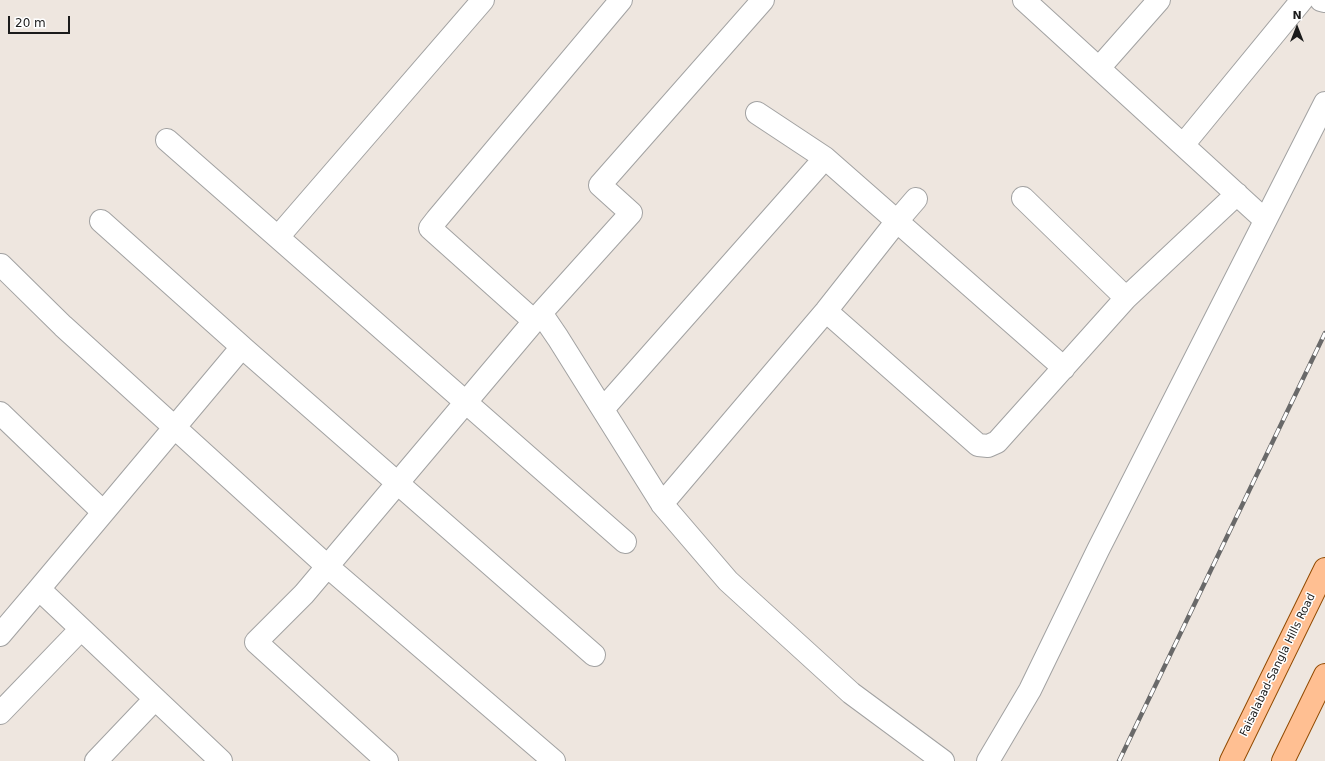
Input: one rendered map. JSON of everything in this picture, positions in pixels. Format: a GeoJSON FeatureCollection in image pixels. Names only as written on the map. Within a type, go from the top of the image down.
{"type":"FeatureCollection","features":[{"type":"Feature","properties":{"kind":"main road","name":"Faisalabad-Sangla Hills Road"},"geometry":{"type":"LineString","coordinates":[[1231,761],[1325,569]]}},
{"type":"Feature","properties":{"kind":"main road"},"geometry":{"type":"LineString","coordinates":[[1286,760],[1325,675]]}},
{"type":"Feature","properties":{"kind":"street"},"geometry":{"type":"LineString","coordinates":[[278,237],[483,0]]}},
{"type":"Feature","properties":{"kind":"street"},"geometry":{"type":"LineString","coordinates":[[621,0],[430,228],[538,317],[558,338],[662,504],[728,581],[851,693],[943,761]]}},
{"type":"Feature","properties":{"kind":"street"},"geometry":{"type":"LineString","coordinates":[[387,761],[256,642],[304,594],[538,317],[631,213],[600,185],[762,0]]}},
{"type":"Feature","properties":{"kind":"street"},"geometry":{"type":"LineString","coordinates":[[1024,0],[1266,220]]}},
{"type":"Feature","properties":{"kind":"street"},"geometry":{"type":"LineString","coordinates":[[1099,68],[1160,0]]}},
{"type":"Feature","properties":{"kind":"street"},"geometry":{"type":"LineString","coordinates":[[1183,145],[1302,0]]}},
{"type":"Feature","properties":{"kind":"street"},"geometry":{"type":"LineString","coordinates":[[1321,0],[1325,1]]}},
{"type":"Feature","properties":{"kind":"street"},"geometry":{"type":"LineString","coordinates":[[988,761],[1030,690],[1101,543],[1325,103]]}},
{"type":"Feature","properties":{"kind":"street"},"geometry":{"type":"LineString","coordinates":[[757,113],[825,158],[1064,368]]}},
{"type":"Feature","properties":{"kind":"street"},"geometry":{"type":"LineString","coordinates":[[167,140],[625,542]]}},
{"type":"Feature","properties":{"kind":"street"},"geometry":{"type":"LineString","coordinates":[[603,409],[825,158]]}},
{"type":"Feature","properties":{"kind":"street"},"geometry":{"type":"LineString","coordinates":[[826,311],[978,445],[988,446],[997,442],[1126,298],[1237,194]]}},
{"type":"Feature","properties":{"kind":"street"},"geometry":{"type":"LineString","coordinates":[[1023,198],[1126,298]]}},
{"type":"Feature","properties":{"kind":"street"},"geometry":{"type":"LineString","coordinates":[[662,504],[826,311],[916,199]]}},
{"type":"Feature","properties":{"kind":"street"},"geometry":{"type":"LineString","coordinates":[[101,221],[242,347],[594,655]]}},
{"type":"Feature","properties":{"kind":"street"},"geometry":{"type":"LineString","coordinates":[[1,265],[63,326],[327,566],[554,761]]}},
{"type":"Feature","properties":{"kind":"street"},"geometry":{"type":"LineString","coordinates":[[0,635],[242,347]]}},
{"type":"Feature","properties":{"kind":"street"},"geometry":{"type":"LineString","coordinates":[[0,413],[103,512]]}},
{"type":"Feature","properties":{"kind":"street"},"geometry":{"type":"LineString","coordinates":[[39,589],[221,761]]}},
{"type":"Feature","properties":{"kind":"street"},"geometry":{"type":"LineString","coordinates":[[0,713],[81,629]]}},
{"type":"Feature","properties":{"kind":"street"},"geometry":{"type":"LineString","coordinates":[[96,761],[155,699]]}},
{"type":"Feature","properties":{"kind":"railway"},"geometry":{"type":"LineString","coordinates":[[1119,761],[1325,333]]}}]}
